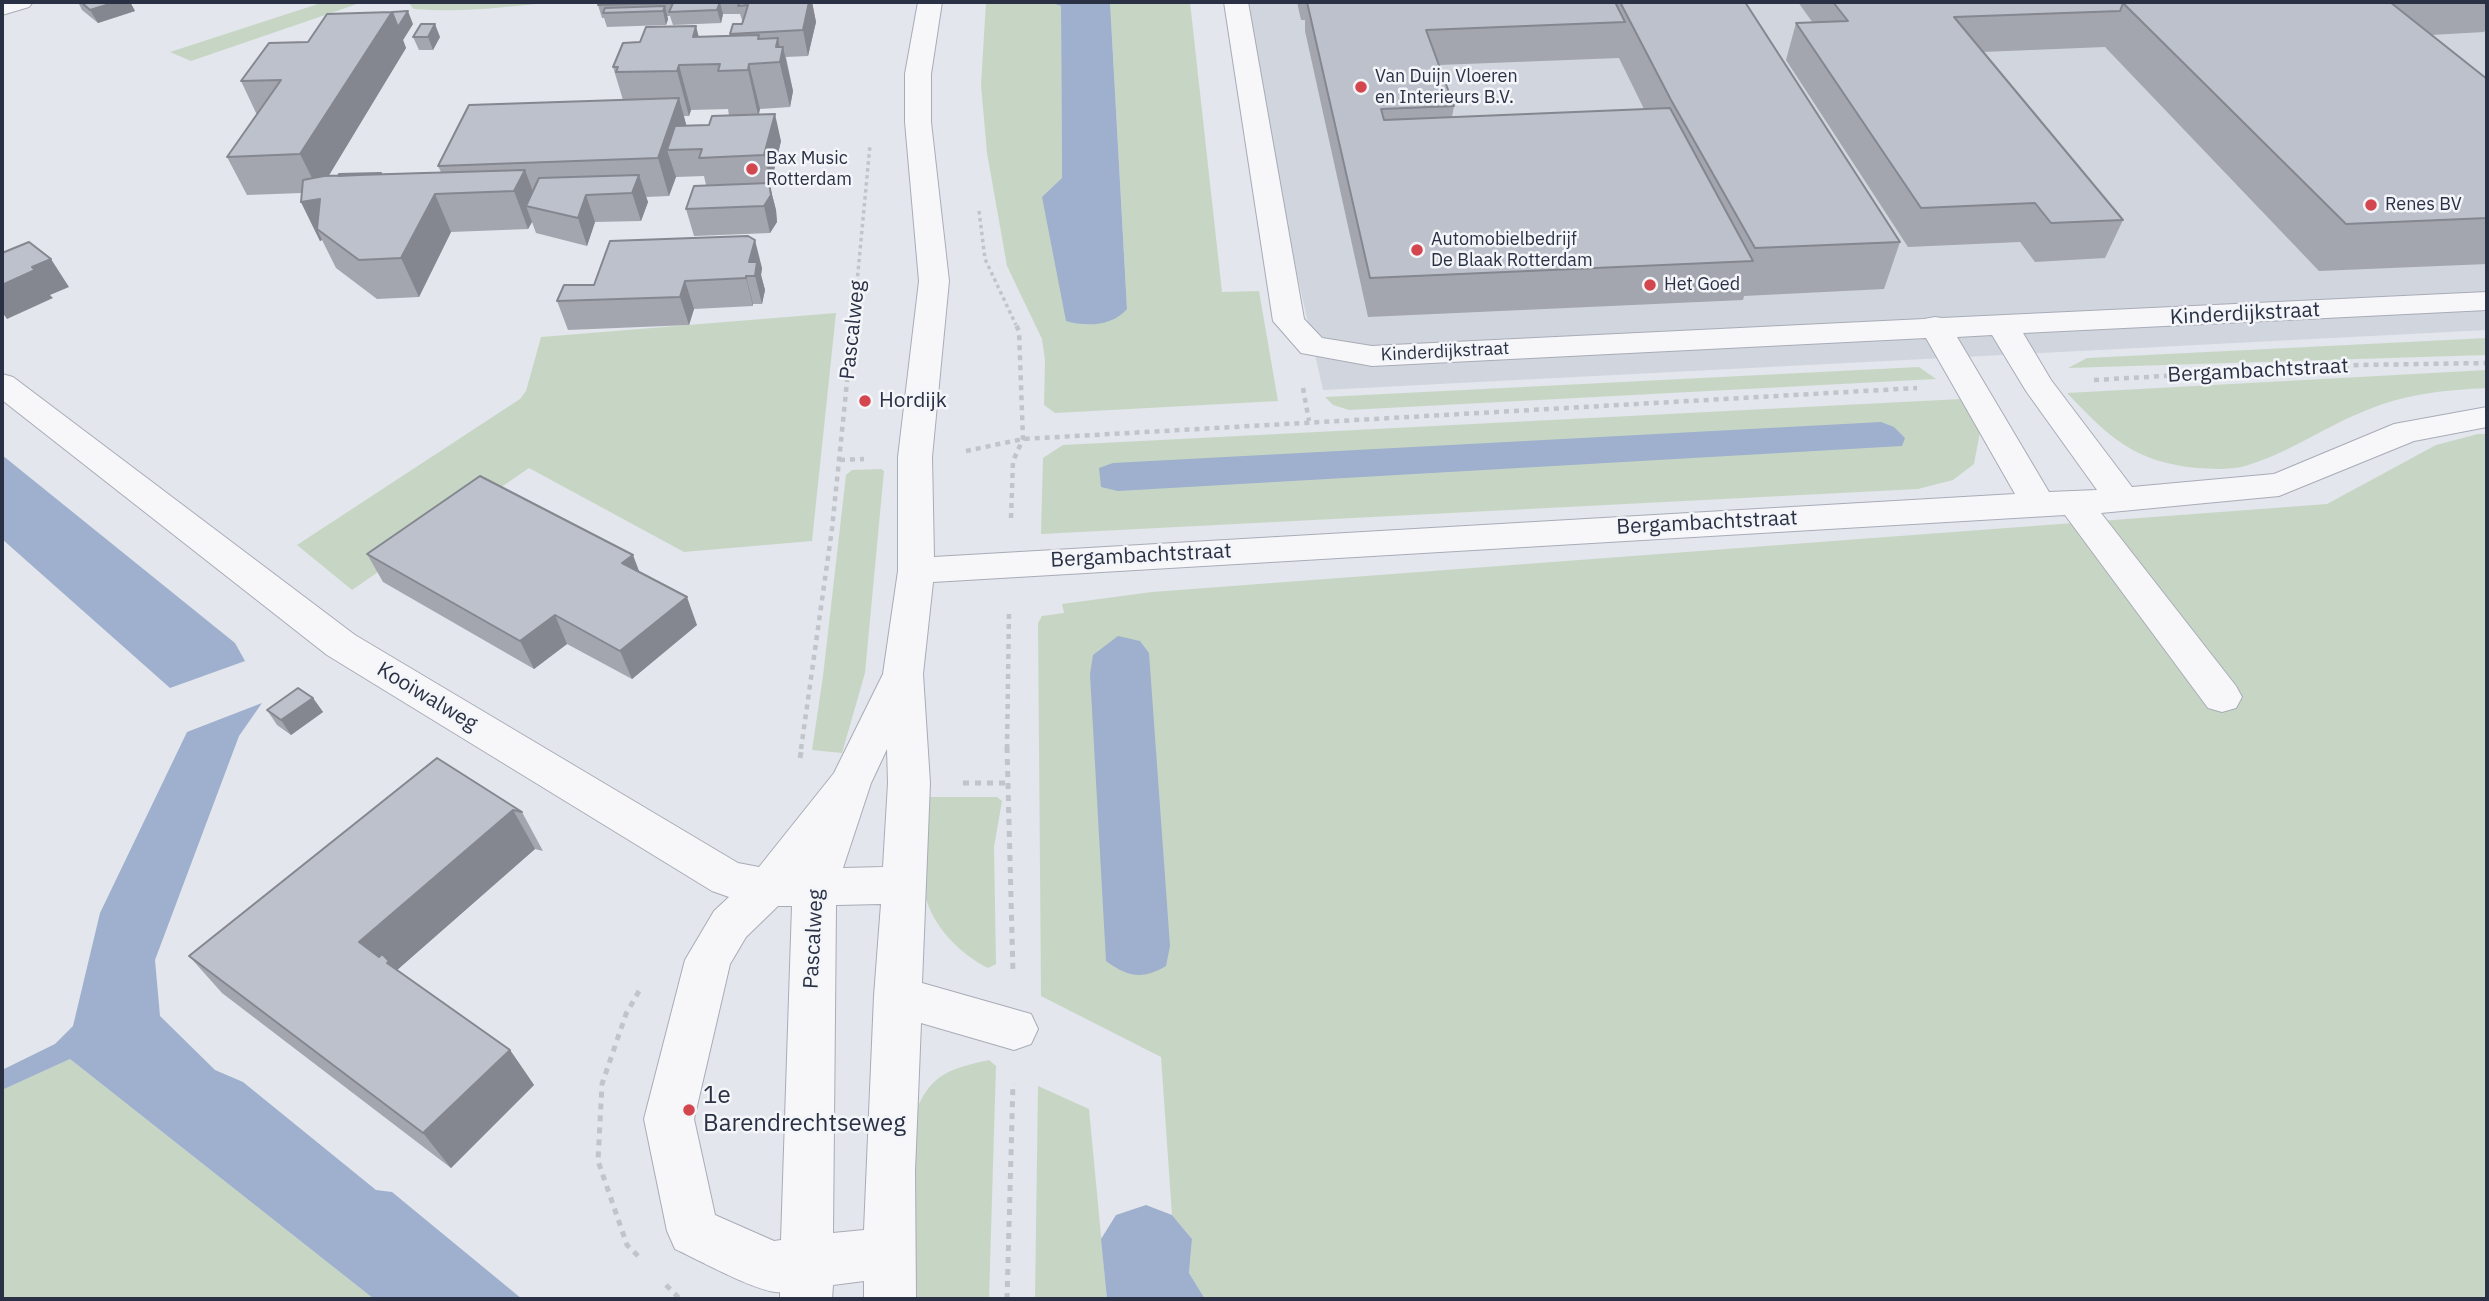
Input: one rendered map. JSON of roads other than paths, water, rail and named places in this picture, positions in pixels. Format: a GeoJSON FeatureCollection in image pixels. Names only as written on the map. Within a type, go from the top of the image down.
{"type":"FeatureCollection","features":[{"type":"Feature","properties":{"kind":"street"},"geometry":{"type":"LineString","coordinates":[[2,8],[21,2]]}},
{"type":"Feature","properties":{"kind":"street","name":"Pascalweg"},"geometry":{"type":"LineString","coordinates":[[890,1276],[890,1171],[909,783],[903,674],[916,571],[915,457],[934,281],[918,122],[918,74],[930,2]]}},
{"type":"Feature","properties":{"kind":"street","name":"Kinderdijkstraat"},"geometry":{"type":"LineString","coordinates":[[1236,2],[1289,321],[1312,346],[1372,356],[1935,326],[2003,326],[2487,301]]}},
{"type":"Feature","properties":{"kind":"street"},"geometry":{"type":"LineString","coordinates":[[1935,326],[1972,385],[2055,503],[2222,697]]}},
{"type":"Feature","properties":{"kind":"street"},"geometry":{"type":"LineString","coordinates":[[2003,326],[2037,384],[2123,500]]}},
{"type":"Feature","properties":{"kind":"street","name":"Kooiwalweg"},"geometry":{"type":"LineString","coordinates":[[2,384],[341,645],[727,878],[768,888],[903,885]]}},
{"type":"Feature","properties":{"kind":"street","name":"Bergambachtstraat"},"geometry":{"type":"LineString","coordinates":[[916,571],[1010,563],[2123,500],[2279,485],[2406,432],[2487,417]]}},
{"type":"Feature","properties":{"kind":"street","name":"Pascalweg"},"geometry":{"type":"LineString","coordinates":[[806,1281],[814,888],[850,783],[903,674]]}},
{"type":"Feature","properties":{"kind":"street"},"geometry":{"type":"LineString","coordinates":[[850,783],[768,888],[730,924],[708,960],[669,1119],[693,1231],[806,1281],[890,1276]]}},
{"type":"Feature","properties":{"kind":"street"},"geometry":{"type":"LineString","coordinates":[[897,996],[1014,1029]]}},
{"type":"Feature","properties":{"kind":"water"},"geometry":{"type":"Polygon","coordinates":[[[1048,2],[1110,2],[1127,309],[1114,319],[1099,324],[1066,321],[1042,197],[1062,178],[1061,6],[1048,2]]]}},
{"type":"Feature","properties":{"kind":"water"},"geometry":{"type":"Polygon","coordinates":[[[1881,422],[1894,427],[1905,438],[1902,446],[1118,491],[1101,487],[1099,468],[1113,463],[1881,422]]]}},
{"type":"Feature","properties":{"kind":"water"},"geometry":{"type":"Polygon","coordinates":[[[2,455],[235,643],[245,661],[170,688],[2,539],[2,455]]]}},
{"type":"Feature","properties":{"kind":"water"},"geometry":{"type":"Polygon","coordinates":[[[1118,636],[1140,641],[1149,653],[1170,946],[1166,966],[1142,975],[1128,973],[1106,961],[1090,674],[1093,655],[1118,636]]]}},
{"type":"Feature","properties":{"kind":"water"},"geometry":{"type":"Polygon","coordinates":[[[262,703],[239,736],[155,960],[160,1016],[215,1070],[243,1082],[376,1190],[392,1192],[522,1299],[374,1299],[70,1059],[2,1090],[2,1070],[55,1044],[73,1026],[100,913],[187,732],[262,703]]]}},
{"type":"Feature","properties":{"kind":"water"},"geometry":{"type":"Polygon","coordinates":[[[1146,1205],[1172,1215],[1192,1239],[1189,1273],[1205,1299],[1107,1299],[1101,1239],[1116,1215],[1146,1205]]]}},
{"type":"Feature","properties":{"kind":"place","name":"Van Duijn Vloeren en Interieurs B.V."},"geometry":{"type":"Point","coordinates":[1361,87]}},
{"type":"Feature","properties":{"kind":"place","name":"Bax Music Rotterdam"},"geometry":{"type":"Point","coordinates":[752,169]}},
{"type":"Feature","properties":{"kind":"place","name":"Renes BV"},"geometry":{"type":"Point","coordinates":[2371,205]}},
{"type":"Feature","properties":{"kind":"place","name":"Automobielbedrijf De Blaak Rotterdam"},"geometry":{"type":"Point","coordinates":[1417,250]}},
{"type":"Feature","properties":{"kind":"place","name":"Het Goed"},"geometry":{"type":"Point","coordinates":[1650,285]}},
{"type":"Feature","properties":{"kind":"place","name":"Hordijk"},"geometry":{"type":"Point","coordinates":[865,401]}},
{"type":"Feature","properties":{"kind":"place","name":"1e Barendrechtseweg"},"geometry":{"type":"Point","coordinates":[689,1110]}}]}
